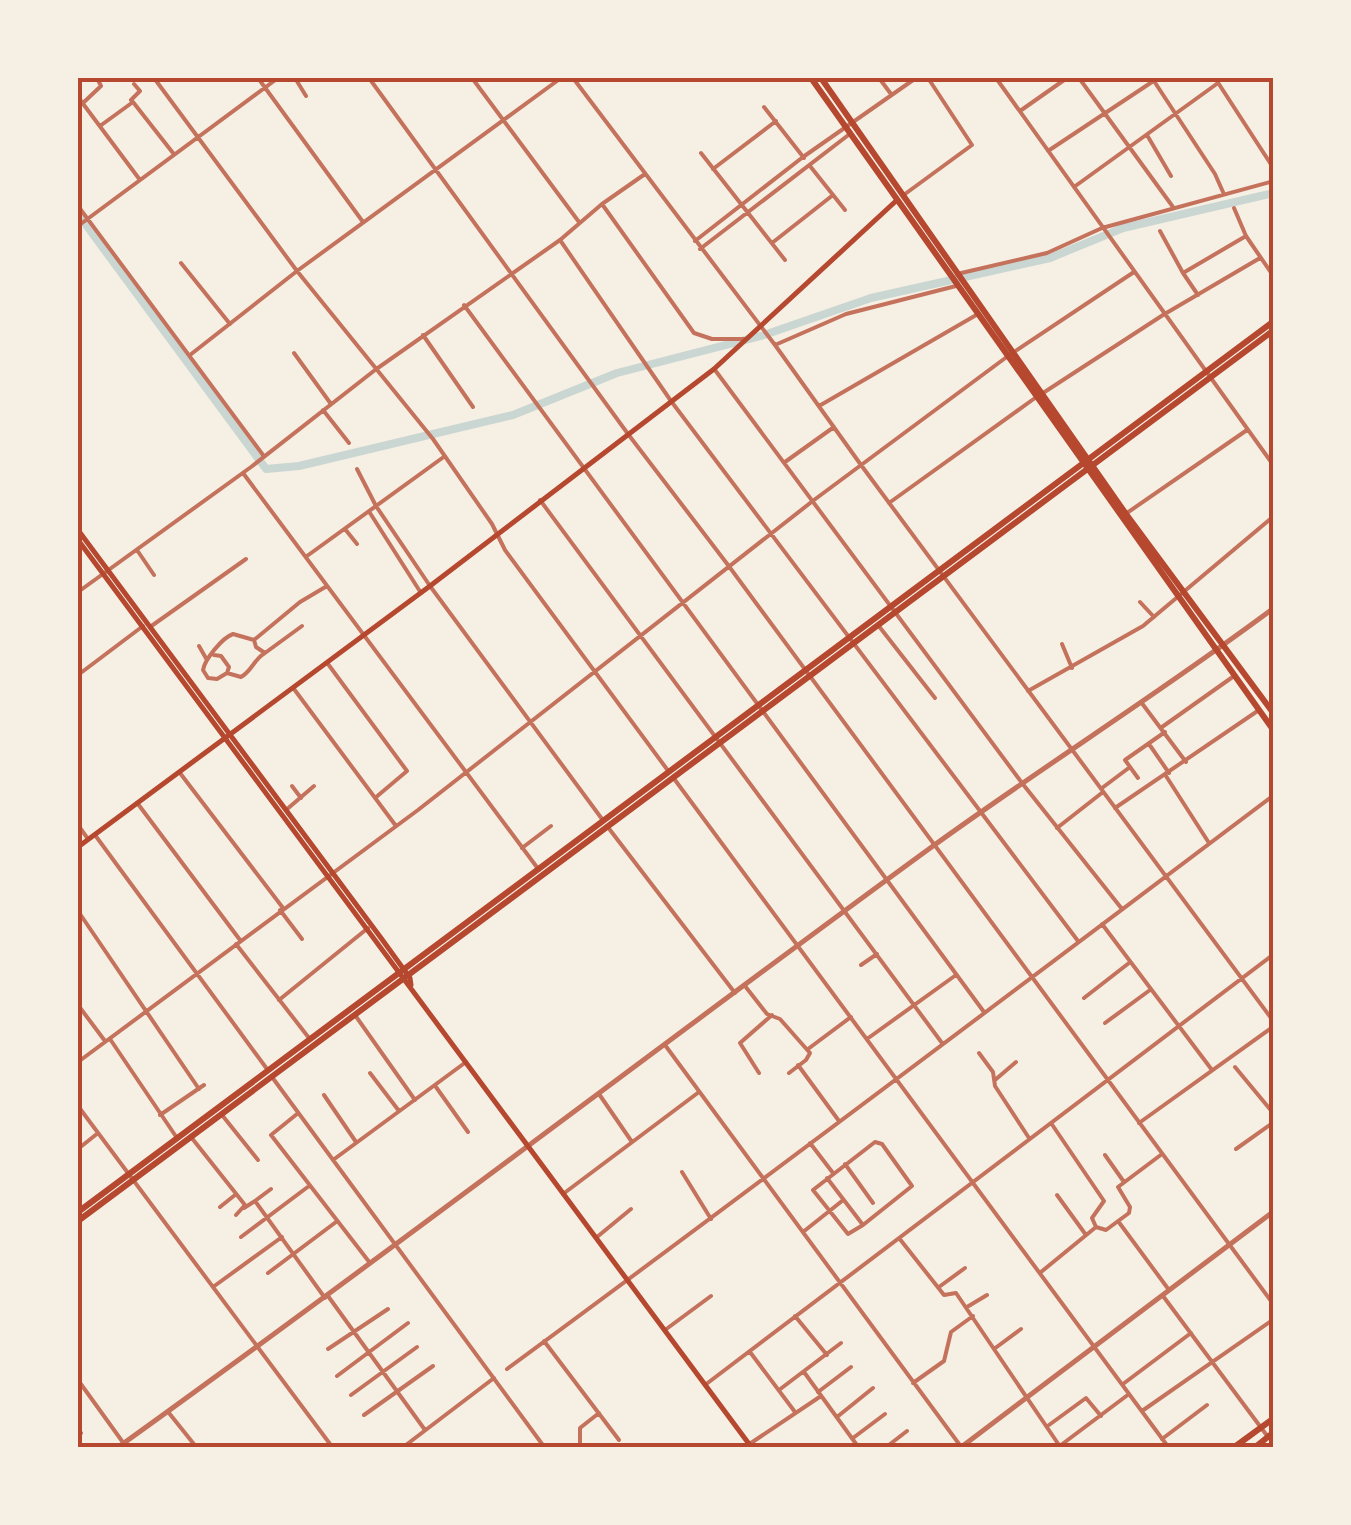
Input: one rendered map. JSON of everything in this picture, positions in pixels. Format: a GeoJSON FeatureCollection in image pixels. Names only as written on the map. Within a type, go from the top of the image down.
{"type":"FeatureCollection","features":[{"type":"Feature","properties":{"kind":"main road"},"geometry":{"type":"LineString","coordinates":[[811,78],[852,128]]}},
{"type":"Feature","properties":{"kind":"main road"},"geometry":{"type":"LineString","coordinates":[[821,78],[1123,515],[1219,649],[1274,714]]}},
{"type":"Feature","properties":{"kind":"main road"},"geometry":{"type":"LineString","coordinates":[[78,847],[364,636],[714,369],[763,329],[901,197]]}},
{"type":"Feature","properties":{"kind":"main road"},"geometry":{"type":"LineString","coordinates":[[959,279],[978,314],[1011,354]]}},
{"type":"Feature","properties":{"kind":"main road"},"geometry":{"type":"LineString","coordinates":[[78,1212],[222,1114],[309,1038],[541,872],[1274,321]]}},
{"type":"Feature","properties":{"kind":"main road"},"geometry":{"type":"LineString","coordinates":[[1206,375],[1274,330]]}},
{"type":"Feature","properties":{"kind":"main road"},"geometry":{"type":"LineString","coordinates":[[78,530],[105,572]]}},
{"type":"Feature","properties":{"kind":"main road"},"geometry":{"type":"LineString","coordinates":[[78,540],[146,626],[751,1446]]}},
{"type":"Feature","properties":{"kind":"main road"},"geometry":{"type":"LineString","coordinates":[[851,640],[878,625],[894,607]]}},
{"type":"Feature","properties":{"kind":"main road"},"geometry":{"type":"LineString","coordinates":[[1219,649],[1272,726]]}},
{"type":"Feature","properties":{"kind":"main road"},"geometry":{"type":"LineString","coordinates":[[226,736],[286,810],[403,974]]}},
{"type":"Feature","properties":{"kind":"main road"},"geometry":{"type":"LineString","coordinates":[[78,1221],[177,1138],[355,1015],[403,974]]}},
{"type":"Feature","properties":{"kind":"main road"},"geometry":{"type":"LineString","coordinates":[[1233,1448],[1274,1418]]}},
{"type":"Feature","properties":{"kind":"main road"},"geometry":{"type":"LineString","coordinates":[[1254,1448],[1271,1435]]}},
{"type":"Feature","properties":{"kind":"street"},"geometry":{"type":"LineString","coordinates":[[83,104],[101,86],[97,78]]}},
{"type":"Feature","properties":{"kind":"street"},"geometry":{"type":"LineString","coordinates":[[154,78],[297,271],[422,424],[505,550],[1169,1448]]}},
{"type":"Feature","properties":{"kind":"street"},"geometry":{"type":"LineString","coordinates":[[258,78],[363,222]]}},
{"type":"Feature","properties":{"kind":"street"},"geometry":{"type":"LineString","coordinates":[[78,226],[278,78]]}},
{"type":"Feature","properties":{"kind":"street"},"geometry":{"type":"LineString","coordinates":[[295,78],[306,96]]}},
{"type":"Feature","properties":{"kind":"street"},"geometry":{"type":"LineString","coordinates":[[370,78],[628,434],[1274,1305]]}},
{"type":"Feature","properties":{"kind":"street"},"geometry":{"type":"LineString","coordinates":[[472,78],[580,223]]}},
{"type":"Feature","properties":{"kind":"street"},"geometry":{"type":"LineString","coordinates":[[190,356],[297,271],[561,78]]}},
{"type":"Feature","properties":{"kind":"street"},"geometry":{"type":"LineString","coordinates":[[573,78],[763,329],[1274,1024],[1140,1123]]}},
{"type":"Feature","properties":{"kind":"street"},"geometry":{"type":"LineString","coordinates":[[880,78],[892,95]]}},
{"type":"Feature","properties":{"kind":"street"},"geometry":{"type":"LineString","coordinates":[[700,249],[916,78]]}},
{"type":"Feature","properties":{"kind":"street"},"geometry":{"type":"LineString","coordinates":[[901,197],[972,144],[928,78]]}},
{"type":"Feature","properties":{"kind":"street"},"geometry":{"type":"LineString","coordinates":[[996,78],[1274,466]]}},
{"type":"Feature","properties":{"kind":"street"},"geometry":{"type":"LineString","coordinates":[[1020,111],[1067,78]]}},
{"type":"Feature","properties":{"kind":"street"},"geometry":{"type":"LineString","coordinates":[[1080,78],[1173,208]]}},
{"type":"Feature","properties":{"kind":"street"},"geometry":{"type":"LineString","coordinates":[[1270,78],[1274,85]]}},
{"type":"Feature","properties":{"kind":"street"},"geometry":{"type":"LineString","coordinates":[[1048,151],[1153,79],[1216,174],[1224,193]]}},
{"type":"Feature","properties":{"kind":"street"},"geometry":{"type":"LineString","coordinates":[[1074,187],[1217,80],[1273,168]]}},
{"type":"Feature","properties":{"kind":"street"},"geometry":{"type":"LineString","coordinates":[[100,126],[132,101],[140,91],[134,84]]}},
{"type":"Feature","properties":{"kind":"street"},"geometry":{"type":"LineString","coordinates":[[125,93],[174,154]]}},
{"type":"Feature","properties":{"kind":"street"},"geometry":{"type":"LineString","coordinates":[[78,97],[140,180]]}},
{"type":"Feature","properties":{"kind":"street"},"geometry":{"type":"LineString","coordinates":[[764,107],[844,210]]}},
{"type":"Feature","properties":{"kind":"street"},"geometry":{"type":"LineString","coordinates":[[713,168],[776,121]]}},
{"type":"Feature","properties":{"kind":"street"},"geometry":{"type":"LineString","coordinates":[[694,242],[803,157],[852,128]]}},
{"type":"Feature","properties":{"kind":"street"},"geometry":{"type":"LineString","coordinates":[[1148,134],[1171,176]]}},
{"type":"Feature","properties":{"kind":"street"},"geometry":{"type":"LineString","coordinates":[[1266,158],[1274,153]]}},
{"type":"Feature","properties":{"kind":"street"},"geometry":{"type":"LineString","coordinates":[[702,154],[785,260]]}},
{"type":"Feature","properties":{"kind":"street"},"geometry":{"type":"LineString","coordinates":[[78,592],[243,473],[464,304],[560,240],[644,174]]}},
{"type":"Feature","properties":{"kind":"street"},"geometry":{"type":"LineString","coordinates":[[774,344],[846,314],[1047,252],[1173,208],[1274,181]]}},
{"type":"Feature","properties":{"kind":"street"},"geometry":{"type":"LineString","coordinates":[[772,243],[833,195]]}},
{"type":"Feature","properties":{"kind":"street"},"geometry":{"type":"LineString","coordinates":[[602,204],[694,333],[712,340],[748,339]]}},
{"type":"Feature","properties":{"kind":"street"},"geometry":{"type":"LineString","coordinates":[[78,206],[262,458]]}},
{"type":"Feature","properties":{"kind":"street"},"geometry":{"type":"LineString","coordinates":[[1234,208],[1246,236],[1274,277]]}},
{"type":"Feature","properties":{"kind":"street"},"geometry":{"type":"LineString","coordinates":[[1160,232],[1198,294]]}},
{"type":"Feature","properties":{"kind":"street"},"geometry":{"type":"LineString","coordinates":[[1183,273],[1246,236]]}},
{"type":"Feature","properties":{"kind":"street"},"geometry":{"type":"LineString","coordinates":[[560,240],[654,378],[1078,941]]}},
{"type":"Feature","properties":{"kind":"street"},"geometry":{"type":"LineString","coordinates":[[889,504],[1040,395],[1163,314],[1260,258]]}},
{"type":"Feature","properties":{"kind":"street"},"geometry":{"type":"LineString","coordinates":[[181,262],[230,324]]}},
{"type":"Feature","properties":{"kind":"street"},"geometry":{"type":"LineString","coordinates":[[78,1062],[596,674],[860,465],[1011,354],[1134,272]]}},
{"type":"Feature","properties":{"kind":"street"},"geometry":{"type":"LineString","coordinates":[[464,304],[984,1012]]}},
{"type":"Feature","properties":{"kind":"street"},"geometry":{"type":"LineString","coordinates":[[819,406],[978,314]]}},
{"type":"Feature","properties":{"kind":"street"},"geometry":{"type":"LineString","coordinates":[[423,335],[473,407]]}},
{"type":"Feature","properties":{"kind":"street"},"geometry":{"type":"LineString","coordinates":[[294,353],[332,404]]}},
{"type":"Feature","properties":{"kind":"street"},"geometry":{"type":"LineString","coordinates":[[714,369],[1022,783],[1122,909]]}},
{"type":"Feature","properties":{"kind":"street"},"geometry":{"type":"LineString","coordinates":[[323,410],[349,443]]}},
{"type":"Feature","properties":{"kind":"street"},"geometry":{"type":"LineString","coordinates":[[784,462],[834,426]]}},
{"type":"Feature","properties":{"kind":"street"},"geometry":{"type":"LineString","coordinates":[[1123,515],[1247,430]]}},
{"type":"Feature","properties":{"kind":"street"},"geometry":{"type":"LineString","coordinates":[[306,557],[445,456]]}},
{"type":"Feature","properties":{"kind":"street"},"geometry":{"type":"LineString","coordinates":[[358,469],[376,506],[430,586],[735,993]]}},
{"type":"Feature","properties":{"kind":"street"},"geometry":{"type":"LineString","coordinates":[[243,473],[541,872]]}},
{"type":"Feature","properties":{"kind":"street"},"geometry":{"type":"LineString","coordinates":[[540,500],[942,1043]]}},
{"type":"Feature","properties":{"kind":"street"},"geometry":{"type":"LineString","coordinates":[[368,511],[421,593]]}},
{"type":"Feature","properties":{"kind":"street"},"geometry":{"type":"LineString","coordinates":[[1028,691],[1126,638],[1274,516]]}},
{"type":"Feature","properties":{"kind":"street"},"geometry":{"type":"LineString","coordinates":[[345,530],[357,544]]}},
{"type":"Feature","properties":{"kind":"street"},"geometry":{"type":"LineString","coordinates":[[137,550],[154,575]]}},
{"type":"Feature","properties":{"kind":"street"},"geometry":{"type":"LineString","coordinates":[[78,675],[246,559]]}},
{"type":"Feature","properties":{"kind":"street"},"geometry":{"type":"LineString","coordinates":[[254,640],[300,602],[327,586]]}},
{"type":"Feature","properties":{"kind":"street"},"geometry":{"type":"LineString","coordinates":[[1140,602],[1154,617]]}},
{"type":"Feature","properties":{"kind":"street"},"geometry":{"type":"LineString","coordinates":[[78,1380],[122,1446],[935,845],[1274,608]]}},
{"type":"Feature","properties":{"kind":"street"},"geometry":{"type":"LineString","coordinates":[[878,625],[935,698]]}},
{"type":"Feature","properties":{"kind":"street"},"geometry":{"type":"LineString","coordinates":[[254,640],[230,635],[206,660],[206,676],[241,677],[264,653],[302,626]]}},
{"type":"Feature","properties":{"kind":"street"},"geometry":{"type":"LineString","coordinates":[[254,640],[264,653]]}},
{"type":"Feature","properties":{"kind":"street"},"geometry":{"type":"LineString","coordinates":[[1062,644],[1072,668]]}},
{"type":"Feature","properties":{"kind":"street"},"geometry":{"type":"LineString","coordinates":[[199,646],[206,660]]}},
{"type":"Feature","properties":{"kind":"street"},"geometry":{"type":"LineString","coordinates":[[214,654],[226,662],[227,674]]}},
{"type":"Feature","properties":{"kind":"street"},"geometry":{"type":"LineString","coordinates":[[326,661],[408,771],[375,798]]}},
{"type":"Feature","properties":{"kind":"street"},"geometry":{"type":"LineString","coordinates":[[190,688],[206,676]]}},
{"type":"Feature","properties":{"kind":"street"},"geometry":{"type":"LineString","coordinates":[[1138,778],[1125,760],[1127,757],[1234,676]]}},
{"type":"Feature","properties":{"kind":"street"},"geometry":{"type":"LineString","coordinates":[[292,686],[396,826]]}},
{"type":"Feature","properties":{"kind":"street"},"geometry":{"type":"LineString","coordinates":[[1141,702],[1186,762]]}},
{"type":"Feature","properties":{"kind":"street"},"geometry":{"type":"LineString","coordinates":[[1116,808],[1259,710]]}},
{"type":"Feature","properties":{"kind":"street"},"geometry":{"type":"LineString","coordinates":[[1148,744],[1209,843]]}},
{"type":"Feature","properties":{"kind":"street"},"geometry":{"type":"LineString","coordinates":[[1058,828],[1130,767]]}},
{"type":"Feature","properties":{"kind":"street"},"geometry":{"type":"LineString","coordinates":[[179,771],[302,938]]}},
{"type":"Feature","properties":{"kind":"street"},"geometry":{"type":"LineString","coordinates":[[292,786],[301,798]]}},
{"type":"Feature","properties":{"kind":"street"},"geometry":{"type":"LineString","coordinates":[[286,810],[314,786]]}},
{"type":"Feature","properties":{"kind":"street"},"geometry":{"type":"LineString","coordinates":[[507,1369],[712,1219],[722,1216],[763,1179],[895,1078],[1274,795]]}},
{"type":"Feature","properties":{"kind":"street"},"geometry":{"type":"LineString","coordinates":[[138,802],[309,1038]]}},
{"type":"Feature","properties":{"kind":"street"},"geometry":{"type":"LineString","coordinates":[[78,825],[196,974],[544,1448]]}},
{"type":"Feature","properties":{"kind":"street"},"geometry":{"type":"LineString","coordinates":[[522,848],[551,826]]}},
{"type":"Feature","properties":{"kind":"street"},"geometry":{"type":"LineString","coordinates":[[78,911],[201,1087],[160,1114]]}},
{"type":"Feature","properties":{"kind":"street"},"geometry":{"type":"LineString","coordinates":[[1102,924],[1212,1070]]}},
{"type":"Feature","properties":{"kind":"street"},"geometry":{"type":"LineString","coordinates":[[279,1000],[368,928]]}},
{"type":"Feature","properties":{"kind":"street"},"geometry":{"type":"LineString","coordinates":[[861,965],[877,954]]}},
{"type":"Feature","properties":{"kind":"street"},"geometry":{"type":"LineString","coordinates":[[706,1385],[1274,954]]}},
{"type":"Feature","properties":{"kind":"street"},"geometry":{"type":"LineString","coordinates":[[1084,998],[1129,963]]}},
{"type":"Feature","properties":{"kind":"street"},"geometry":{"type":"LineString","coordinates":[[866,1039],[956,974]]}},
{"type":"Feature","properties":{"kind":"street"},"geometry":{"type":"LineString","coordinates":[[745,986],[767,1014],[780,1020],[808,1049],[809,1057],[789,1073]]}},
{"type":"Feature","properties":{"kind":"street"},"geometry":{"type":"LineString","coordinates":[[1105,1023],[1150,990]]}},
{"type":"Feature","properties":{"kind":"street"},"geometry":{"type":"LineString","coordinates":[[78,1006],[177,1138]]}},
{"type":"Feature","properties":{"kind":"street"},"geometry":{"type":"LineString","coordinates":[[355,1015],[415,1100]]}},
{"type":"Feature","properties":{"kind":"street"},"geometry":{"type":"LineString","coordinates":[[759,1073],[740,1043],[772,1015]]}},
{"type":"Feature","properties":{"kind":"street"},"geometry":{"type":"LineString","coordinates":[[808,1049],[851,1017]]}},
{"type":"Feature","properties":{"kind":"street"},"geometry":{"type":"LineString","coordinates":[[665,1046],[961,1447],[1274,1211]]}},
{"type":"Feature","properties":{"kind":"street"},"geometry":{"type":"LineString","coordinates":[[979,1052],[996,1080]]}},
{"type":"Feature","properties":{"kind":"street"},"geometry":{"type":"LineString","coordinates":[[334,1160],[467,1061]]}},
{"type":"Feature","properties":{"kind":"street"},"geometry":{"type":"LineString","coordinates":[[1016,1062],[994,1086],[1029,1138]]}},
{"type":"Feature","properties":{"kind":"street"},"geometry":{"type":"LineString","coordinates":[[798,1065],[839,1121]]}},
{"type":"Feature","properties":{"kind":"street"},"geometry":{"type":"LineString","coordinates":[[1235,1067],[1274,1114]]}},
{"type":"Feature","properties":{"kind":"street"},"geometry":{"type":"LineString","coordinates":[[370,1073],[398,1111]]}},
{"type":"Feature","properties":{"kind":"street"},"geometry":{"type":"LineString","coordinates":[[434,1085],[468,1132]]}},
{"type":"Feature","properties":{"kind":"street"},"geometry":{"type":"LineString","coordinates":[[564,1194],[699,1092]]}},
{"type":"Feature","properties":{"kind":"street"},"geometry":{"type":"LineString","coordinates":[[599,1094],[632,1142]]}},
{"type":"Feature","properties":{"kind":"street"},"geometry":{"type":"LineString","coordinates":[[324,1095],[356,1142]]}},
{"type":"Feature","properties":{"kind":"street"},"geometry":{"type":"LineString","coordinates":[[78,1106],[333,1448]]}},
{"type":"Feature","properties":{"kind":"street"},"geometry":{"type":"LineString","coordinates":[[298,1113],[271,1135],[370,1264]]}},
{"type":"Feature","properties":{"kind":"street"},"geometry":{"type":"LineString","coordinates":[[222,1114],[258,1160]]}},
{"type":"Feature","properties":{"kind":"street"},"geometry":{"type":"LineString","coordinates":[[1050,1122],[1104,1200],[1092,1218],[1096,1227],[1106,1230],[1130,1210],[1118,1187],[1162,1154]]}},
{"type":"Feature","properties":{"kind":"street"},"geometry":{"type":"LineString","coordinates":[[1236,1149],[1274,1122]]}},
{"type":"Feature","properties":{"kind":"street"},"geometry":{"type":"LineString","coordinates":[[78,1149],[98,1133]]}},
{"type":"Feature","properties":{"kind":"street"},"geometry":{"type":"LineString","coordinates":[[190,1137],[244,1208]]}},
{"type":"Feature","properties":{"kind":"street"},"geometry":{"type":"LineString","coordinates":[[878,1141],[912,1186],[850,1235],[813,1190],[845,1164],[878,1141]]}},
{"type":"Feature","properties":{"kind":"street"},"geometry":{"type":"LineString","coordinates":[[810,1143],[833,1173]]}},
{"type":"Feature","properties":{"kind":"street"},"geometry":{"type":"LineString","coordinates":[[1105,1156],[1124,1182]]}},
{"type":"Feature","properties":{"kind":"street"},"geometry":{"type":"LineString","coordinates":[[845,1164],[873,1203]]}},
{"type":"Feature","properties":{"kind":"street"},"geometry":{"type":"LineString","coordinates":[[682,1172],[712,1219]]}},
{"type":"Feature","properties":{"kind":"street"},"geometry":{"type":"LineString","coordinates":[[827,1178],[863,1225]]}},
{"type":"Feature","properties":{"kind":"street"},"geometry":{"type":"LineString","coordinates":[[241,1238],[310,1186]]}},
{"type":"Feature","properties":{"kind":"street"},"geometry":{"type":"LineString","coordinates":[[236,1215],[271,1189]]}},
{"type":"Feature","properties":{"kind":"street"},"geometry":{"type":"LineString","coordinates":[[220,1207],[235,1194]]}},
{"type":"Feature","properties":{"kind":"street"},"geometry":{"type":"LineString","coordinates":[[1058,1195],[1086,1235]]}},
{"type":"Feature","properties":{"kind":"street"},"geometry":{"type":"LineString","coordinates":[[255,1201],[425,1430]]}},
{"type":"Feature","properties":{"kind":"street"},"geometry":{"type":"LineString","coordinates":[[803,1232],[843,1201]]}},
{"type":"Feature","properties":{"kind":"street"},"geometry":{"type":"LineString","coordinates":[[597,1237],[631,1208]]}},
{"type":"Feature","properties":{"kind":"street"},"geometry":{"type":"LineString","coordinates":[[268,1273],[337,1220]]}},
{"type":"Feature","properties":{"kind":"street"},"geometry":{"type":"LineString","coordinates":[[1118,1222],[1170,1290]]}},
{"type":"Feature","properties":{"kind":"street"},"geometry":{"type":"LineString","coordinates":[[1040,1273],[1096,1227]]}},
{"type":"Feature","properties":{"kind":"street"},"geometry":{"type":"LineString","coordinates":[[213,1287],[282,1237]]}},
{"type":"Feature","properties":{"kind":"street"},"geometry":{"type":"LineString","coordinates":[[899,1238],[945,1296],[956,1293],[967,1307],[1059,1447],[1129,1394]]}},
{"type":"Feature","properties":{"kind":"street"},"geometry":{"type":"LineString","coordinates":[[939,1286],[966,1268]]}},
{"type":"Feature","properties":{"kind":"street"},"geometry":{"type":"LineString","coordinates":[[967,1307],[988,1295]]}},
{"type":"Feature","properties":{"kind":"street"},"geometry":{"type":"LineString","coordinates":[[665,1330],[711,1296]]}},
{"type":"Feature","properties":{"kind":"street"},"geometry":{"type":"LineString","coordinates":[[1163,1296],[1271,1435]]}},
{"type":"Feature","properties":{"kind":"street"},"geometry":{"type":"LineString","coordinates":[[328,1349],[388,1308]]}},
{"type":"Feature","properties":{"kind":"street"},"geometry":{"type":"LineString","coordinates":[[796,1316],[827,1354]]}},
{"type":"Feature","properties":{"kind":"street"},"geometry":{"type":"LineString","coordinates":[[914,1382],[944,1361],[952,1331],[973,1316]]}},
{"type":"Feature","properties":{"kind":"street"},"geometry":{"type":"LineString","coordinates":[[1142,1411],[1274,1319]]}},
{"type":"Feature","properties":{"kind":"street"},"geometry":{"type":"LineString","coordinates":[[337,1376],[408,1323]]}},
{"type":"Feature","properties":{"kind":"street"},"geometry":{"type":"LineString","coordinates":[[994,1349],[1021,1329]]}},
{"type":"Feature","properties":{"kind":"street"},"geometry":{"type":"LineString","coordinates":[[1123,1384],[1191,1333]]}},
{"type":"Feature","properties":{"kind":"street"},"geometry":{"type":"LineString","coordinates":[[544,1341],[619,1440]]}},
{"type":"Feature","properties":{"kind":"street"},"geometry":{"type":"LineString","coordinates":[[779,1390],[841,1343]]}},
{"type":"Feature","properties":{"kind":"street"},"geometry":{"type":"LineString","coordinates":[[350,1396],[417,1347]]}},
{"type":"Feature","properties":{"kind":"street"},"geometry":{"type":"LineString","coordinates":[[749,1351],[796,1412]]}},
{"type":"Feature","properties":{"kind":"street"},"geometry":{"type":"LineString","coordinates":[[364,1416],[433,1366]]}},
{"type":"Feature","properties":{"kind":"street"},"geometry":{"type":"LineString","coordinates":[[751,1446],[850,1367]]}},
{"type":"Feature","properties":{"kind":"street"},"geometry":{"type":"LineString","coordinates":[[804,1372],[859,1448]]}},
{"type":"Feature","properties":{"kind":"street"},"geometry":{"type":"LineString","coordinates":[[402,1448],[494,1378]]}},
{"type":"Feature","properties":{"kind":"street"},"geometry":{"type":"LineString","coordinates":[[836,1417],[874,1388]]}},
{"type":"Feature","properties":{"kind":"street"},"geometry":{"type":"LineString","coordinates":[[1047,1427],[1086,1398],[1101,1416]]}},
{"type":"Feature","properties":{"kind":"street"},"geometry":{"type":"LineString","coordinates":[[1162,1439],[1207,1404]]}},
{"type":"Feature","properties":{"kind":"street"},"geometry":{"type":"LineString","coordinates":[[168,1413],[197,1448]]}},
{"type":"Feature","properties":{"kind":"street"},"geometry":{"type":"LineString","coordinates":[[580,1448],[580,1428],[599,1413]]}},
{"type":"Feature","properties":{"kind":"street"},"geometry":{"type":"LineString","coordinates":[[852,1438],[885,1414]]}},
{"type":"Feature","properties":{"kind":"street"},"geometry":{"type":"LineString","coordinates":[[885,1448],[906,1431]]}},
{"type":"Feature","properties":{"kind":"waterway"},"geometry":{"type":"LineString","coordinates":[[78,214],[266,469],[299,466],[513,415],[617,373],[764,335],[871,298],[1050,258],[1123,228],[1274,193]]}}]}
